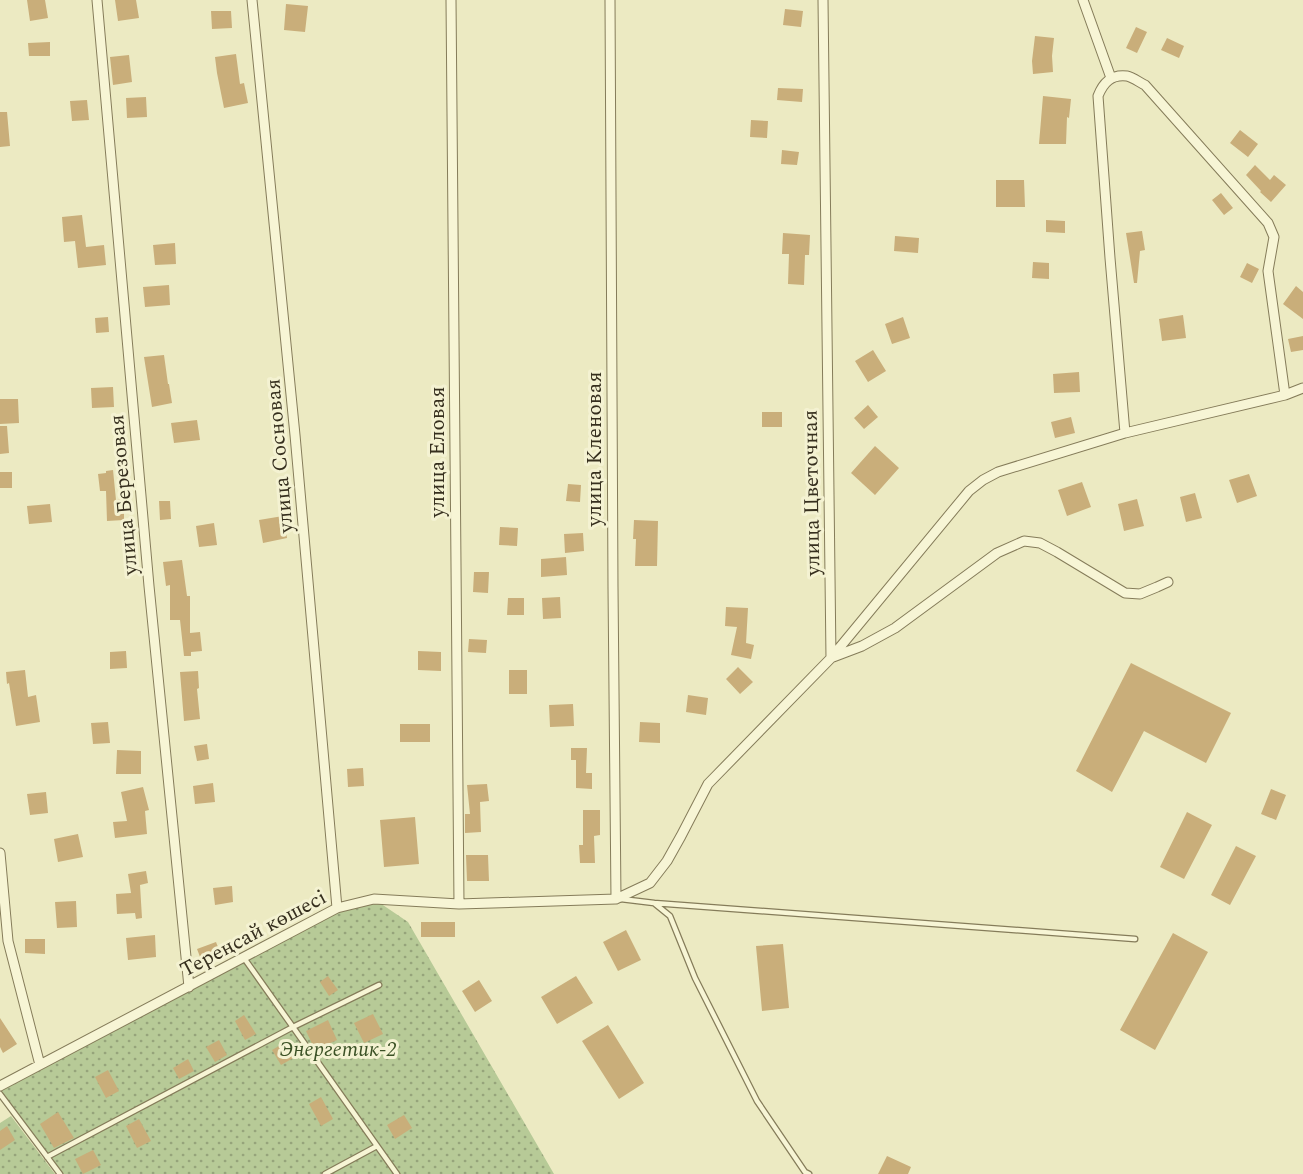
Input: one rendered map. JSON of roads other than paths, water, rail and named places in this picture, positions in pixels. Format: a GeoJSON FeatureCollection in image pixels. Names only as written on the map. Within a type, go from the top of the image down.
{"type":"FeatureCollection","features":[{"type":"Feature","properties":{"kind":"street","name":"улица Березовая"},"geometry":{"type":"LineString","coordinates":[[97,0],[149,586],[189,987]]}},
{"type":"Feature","properties":{"kind":"street","name":"улица Сосновая"},"geometry":{"type":"LineString","coordinates":[[252,0],[295,435],[337,908]]}},
{"type":"Feature","properties":{"kind":"street","name":"улица Еловая"},"geometry":{"type":"LineString","coordinates":[[451,0],[459,904]]}},
{"type":"Feature","properties":{"kind":"street","name":"улица Кленовая"},"geometry":{"type":"LineString","coordinates":[[610,0],[616,899]]}},
{"type":"Feature","properties":{"kind":"street","name":"улица Цветочная"},"geometry":{"type":"LineString","coordinates":[[823,0],[831,658]]}},
{"type":"Feature","properties":{"kind":"street"},"geometry":{"type":"LineString","coordinates":[[1083,0],[1111,78]]}},
{"type":"Feature","properties":{"kind":"street"},"geometry":{"type":"LineString","coordinates":[[1125,433],[1098,96],[1102,85],[1111,78],[1128,76],[1145,85],[1268,223],[1274,237],[1268,271],[1285,394]]}},
{"type":"Feature","properties":{"kind":"street"},"geometry":{"type":"LineString","coordinates":[[616,899],[650,883],[667,861],[708,784],[831,658],[969,491],[983,480],[998,472],[1125,433],[1303,388]]}},
{"type":"Feature","properties":{"kind":"street"},"geometry":{"type":"LineString","coordinates":[[831,658],[862,646],[896,628],[998,553],[1024,541],[1040,543],[1125,593],[1140,594],[1168,582]]}},
{"type":"Feature","properties":{"kind":"street"},"geometry":{"type":"LineString","coordinates":[[0,853],[8,941],[40,1065]]}},
{"type":"Feature","properties":{"kind":"street","name":"Тереңсай көшесі"},"geometry":{"type":"LineString","coordinates":[[0,1086],[337,908],[374,899],[459,904],[616,899]]}},
{"type":"Feature","properties":{"kind":"lane"},"geometry":{"type":"LineString","coordinates":[[616,899],[1136,939]]}},
{"type":"Feature","properties":{"kind":"lane"},"geometry":{"type":"LineString","coordinates":[[654,903],[670,916],[695,978],[758,1101],[806,1173]]}},
{"type":"Feature","properties":{"kind":"lane"},"geometry":{"type":"LineString","coordinates":[[244,958],[397,1174]]}},
{"type":"Feature","properties":{"kind":"lane"},"geometry":{"type":"LineString","coordinates":[[47,1157],[293,1027],[379,985]]}},
{"type":"Feature","properties":{"kind":"lane"},"geometry":{"type":"LineString","coordinates":[[0,1094],[60,1174]]}},
{"type":"Feature","properties":{"kind":"lane"},"geometry":{"type":"LineString","coordinates":[[325,1174],[377,1146]]}},
{"type":"Feature","properties":{"kind":"park label","name":"Энергетик-2"},"geometry":{"type":"Point","coordinates":[338,1049]}}]}
